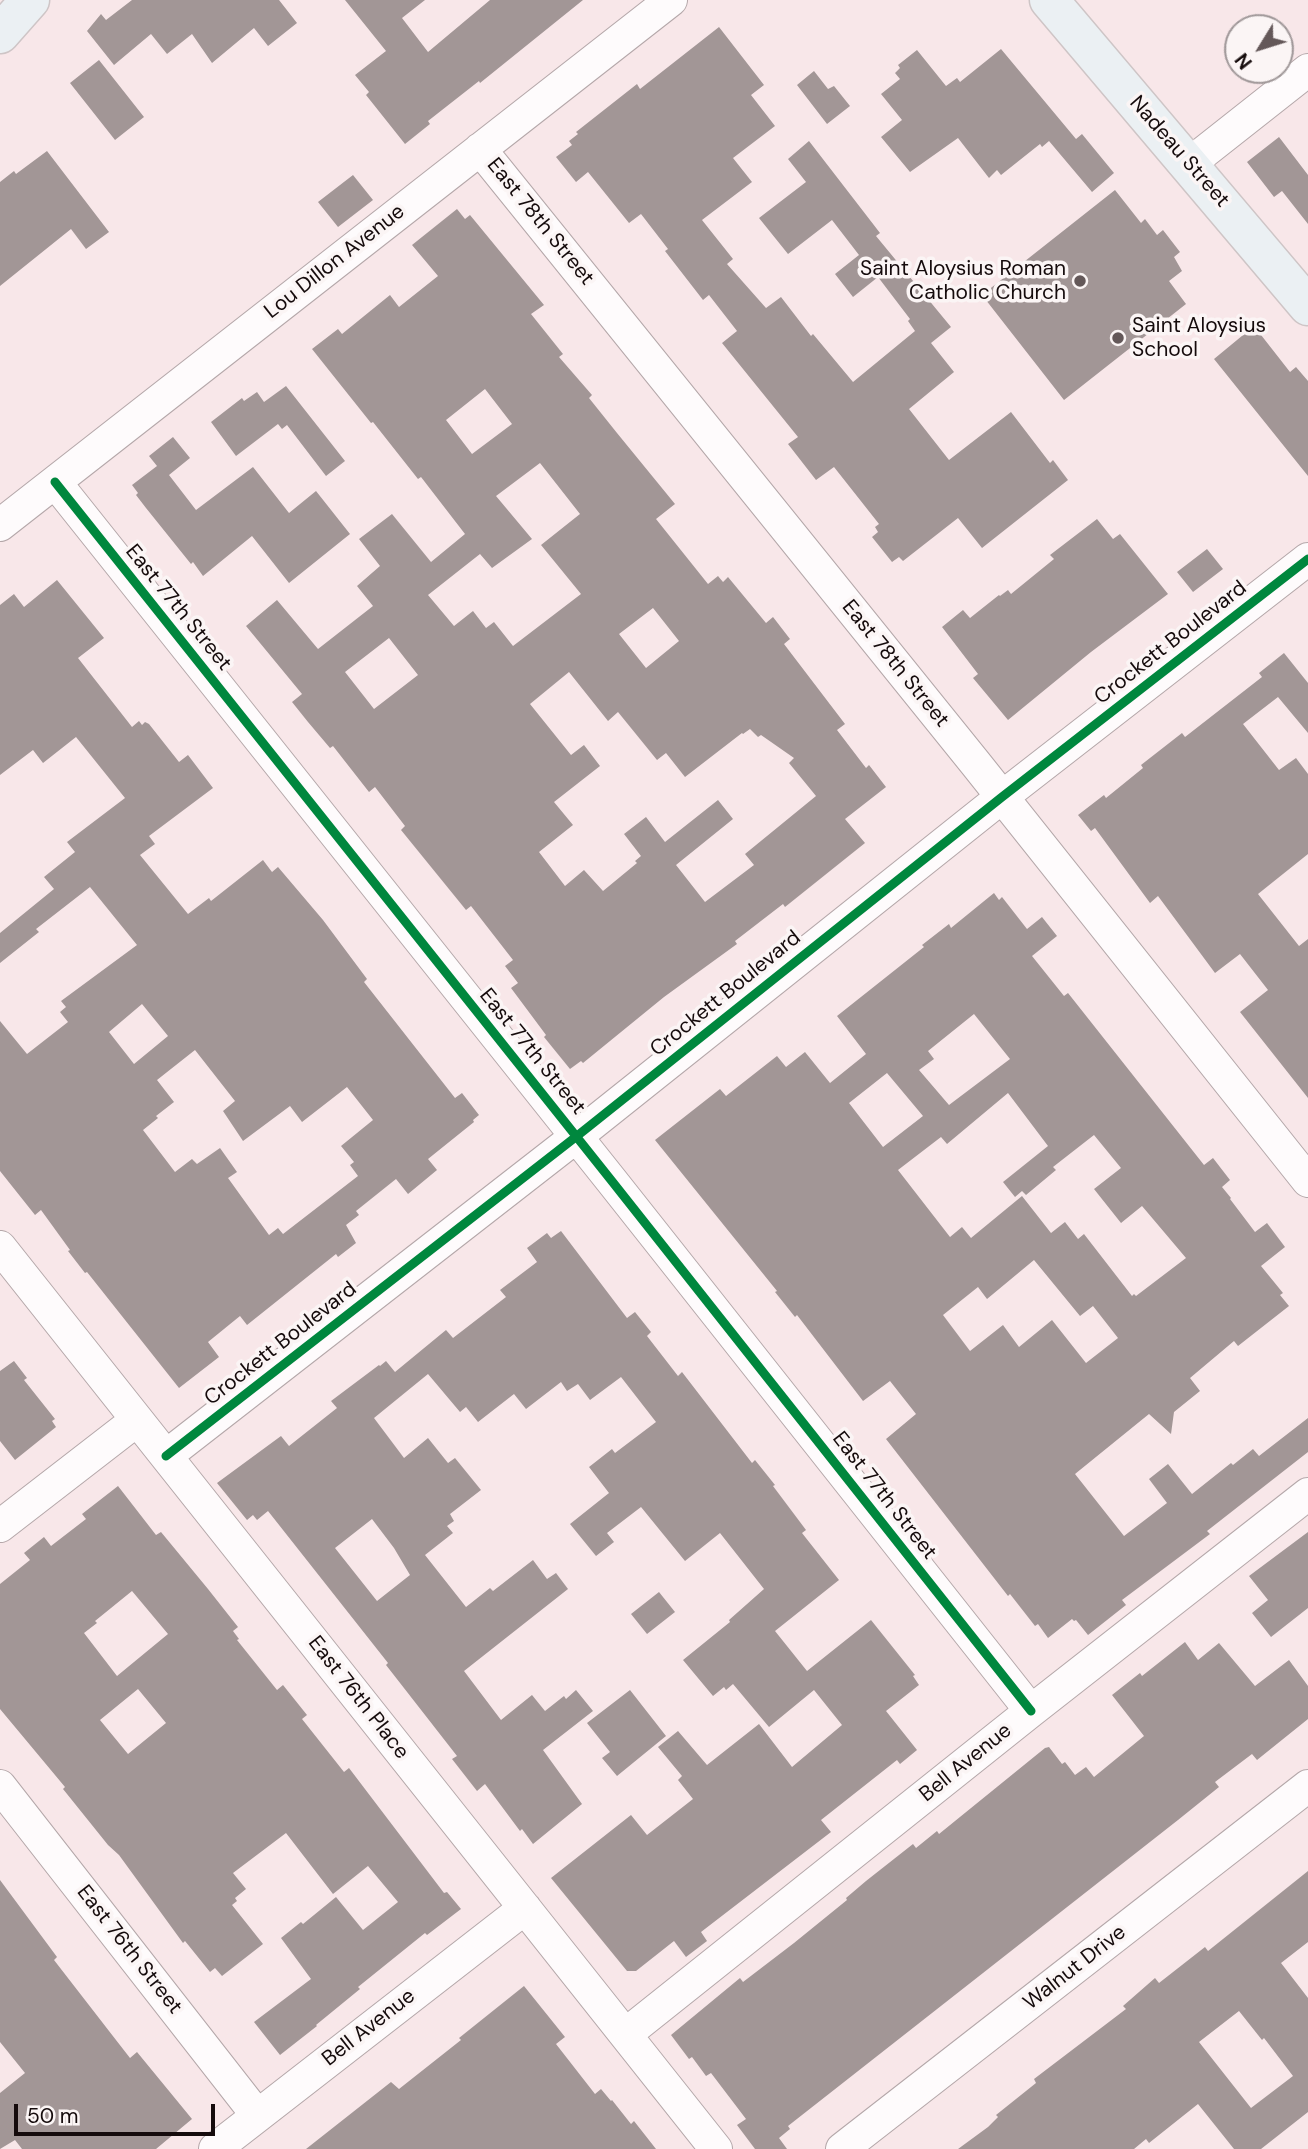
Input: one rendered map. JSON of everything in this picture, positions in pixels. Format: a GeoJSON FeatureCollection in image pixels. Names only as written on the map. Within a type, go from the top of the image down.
{"type":"FeatureCollection","features":[{"type":"Feature","properties":{"kind":"main road"},"geometry":{"type":"LineString","coordinates":[[0,34],[30,0]]}},
{"type":"Feature","properties":{"kind":"main road","name":"Nadeau Street"},"geometry":{"type":"LineString","coordinates":[[1049,0],[1308,306]]}},
{"type":"Feature","properties":{"kind":"street","name":"Lou Dillon Avenue"},"geometry":{"type":"LineString","coordinates":[[0,524],[671,0]]}},
{"type":"Feature","properties":{"kind":"street"},"geometry":{"type":"LineString","coordinates":[[1189,164],[1308,70]]}},
{"type":"Feature","properties":{"kind":"street","name":"East 78th Street"},"geometry":{"type":"LineString","coordinates":[[480,149],[1308,1181]]}},
{"type":"Feature","properties":{"kind":"street","name":"East 77th Street"},"geometry":{"type":"LineString","coordinates":[[55,482],[1031,1711]]}},
{"type":"Feature","properties":{"kind":"street","name":"Crockett Boulevard"},"geometry":{"type":"LineString","coordinates":[[166,1456],[577,1136],[1002,797],[1308,559]]}},
{"type":"Feature","properties":{"kind":"street","name":"East 76th Place"},"geometry":{"type":"LineString","coordinates":[[0,1247],[716,2149]]}},
{"type":"Feature","properties":{"kind":"street"},"geometry":{"type":"LineString","coordinates":[[0,1526],[136,1420]]}},
{"type":"Feature","properties":{"kind":"street","name":"Bell Avenue"},"geometry":{"type":"LineString","coordinates":[[626,2034],[1308,1494]]}},
{"type":"Feature","properties":{"kind":"street","name":"East 76th Street"},"geometry":{"type":"LineString","coordinates":[[0,1786],[257,2115]]}},
{"type":"Feature","properties":{"kind":"street","name":"Walnut Drive"},"geometry":{"type":"LineString","coordinates":[[842,2149],[1308,1786]]}},
{"type":"Feature","properties":{"kind":"street","name":"Bell Avenue"},"geometry":{"type":"LineString","coordinates":[[215,2149],[525,1908]]}},
{"type":"Feature","properties":{"kind":"building"},"geometry":{"type":"Polygon","coordinates":[[[132,0],[279,0],[297,23],[268,46],[254,28],[212,63],[192,34],[167,54],[151,34],[114,65],[87,31],[101,14],[106,20],[132,0]]]}},
{"type":"Feature","properties":{"kind":"building"},"geometry":{"type":"Polygon","coordinates":[[[345,0],[425,0],[402,18],[428,52],[490,0],[583,0],[428,121],[430,124],[405,144],[366,95],[369,92],[355,75],[386,51],[345,0]]]}},
{"type":"Feature","properties":{"kind":"building"},"geometry":{"type":"Polygon","coordinates":[[[719,27],[764,85],[751,95],[775,126],[733,158],[752,182],[702,220],[733,259],[727,264],[766,308],[781,297],[811,336],[813,334],[853,382],[915,331],[908,321],[910,319],[878,277],[853,297],[835,274],[859,255],[832,220],[788,254],[759,218],[806,182],[788,159],[809,141],[880,233],[876,236],[951,327],[931,343],[954,372],[909,409],[949,460],[1011,412],[1050,463],[1053,460],[1068,480],[982,548],[958,518],[903,561],[899,557],[892,562],[872,537],[878,532],[875,527],[879,524],[834,467],[816,480],[788,444],[798,437],[722,343],[737,331],[709,295],[703,300],[665,251],[668,249],[641,214],[629,223],[588,172],[576,182],[556,157],[572,145],[569,141],[578,134],[576,132],[637,84],[640,89],[719,27]]]}},
{"type":"Feature","properties":{"kind":"building"},"geometry":{"type":"Polygon","coordinates":[[[1001,49],[1076,139],[1082,134],[1114,173],[1092,192],[1049,141],[1042,147],[1040,144],[1001,175],[997,170],[989,178],[958,138],[910,172],[881,137],[902,120],[881,94],[900,79],[895,73],[900,68],[898,65],[917,50],[946,86],[957,78],[960,82],[1001,49]]]}},
{"type":"Feature","properties":{"kind":"building"},"geometry":{"type":"Polygon","coordinates":[[[99,60],[144,117],[115,140],[70,83],[99,60]]]}},
{"type":"Feature","properties":{"kind":"building"},"geometry":{"type":"Polygon","coordinates":[[[814,71],[828,89],[834,86],[850,106],[827,124],[797,85],[814,71]]]}},
{"type":"Feature","properties":{"kind":"building"},"geometry":{"type":"Polygon","coordinates":[[[1279,137],[1308,175],[1308,224],[1282,191],[1274,197],[1247,162],[1279,137]]]}},
{"type":"Feature","properties":{"kind":"building"},"geometry":{"type":"Polygon","coordinates":[[[47,151],[109,232],[86,249],[71,229],[0,286],[0,182],[14,171],[16,174],[47,151]]]}},
{"type":"Feature","properties":{"kind":"building"},"geometry":{"type":"Polygon","coordinates":[[[353,175],[373,200],[338,227],[318,202],[353,175]]]}},
{"type":"Feature","properties":{"kind":"building","name":"Saint Aloysius Roman Catholic Church"},"geometry":{"type":"Polygon","coordinates":[[[1115,190],[1141,223],[1145,219],[1157,235],[1163,230],[1180,252],[1174,257],[1182,271],[1169,281],[1186,304],[1064,400],[982,295],[1115,190]]]}},
{"type":"Feature","properties":{"kind":"building"},"geometry":{"type":"Polygon","coordinates":[[[457,209],[465,219],[470,215],[544,305],[531,314],[563,354],[559,357],[592,395],[589,398],[675,504],[656,519],[708,584],[718,576],[723,582],[728,577],[766,623],[773,617],[790,639],[784,644],[845,724],[837,730],[866,768],[869,765],[886,787],[845,819],[865,843],[785,907],[783,904],[735,941],[737,944],[664,997],[583,1063],[581,1061],[570,1069],[544,1037],[546,1035],[511,988],[518,983],[505,966],[513,960],[471,906],[466,910],[401,830],[405,826],[375,787],[369,792],[333,746],[330,748],[292,702],[302,694],[246,626],[277,600],[318,649],[373,606],[357,586],[380,566],[359,539],[392,514],[431,562],[465,534],[421,477],[418,479],[312,349],[338,329],[342,334],[390,295],[399,307],[438,276],[412,245],[457,209]],[[485,389],[446,420],[472,454],[512,424],[485,389]],[[540,463],[496,496],[532,539],[492,568],[480,554],[428,595],[454,626],[473,611],[486,628],[494,622],[513,646],[581,594],[541,545],[580,514],[540,463]],[[653,608],[619,634],[646,668],[679,641],[653,608]],[[389,638],[345,672],[374,709],[418,675],[389,638]],[[569,672],[530,704],[571,755],[584,745],[600,766],[554,802],[573,825],[539,852],[565,886],[584,870],[603,891],[637,863],[635,861],[641,856],[624,834],[646,817],[665,842],[718,800],[733,819],[676,865],[705,902],[754,865],[745,854],[816,796],[789,763],[794,758],[761,735],[758,737],[750,729],[685,777],[666,753],[657,760],[618,712],[608,721],[569,672]]]}},
{"type":"Feature","properties":{"kind":"building"},"geometry":{"type":"Polygon","coordinates":[[[1254,326],[1290,372],[1296,367],[1308,381],[1308,476],[1214,359],[1254,326]]]}},
{"type":"Feature","properties":{"kind":"building"},"geometry":{"type":"Polygon","coordinates":[[[286,386],[345,461],[326,476],[287,425],[282,429],[278,424],[236,456],[211,422],[242,398],[244,401],[257,392],[264,402],[286,386]]]}},
{"type":"Feature","properties":{"kind":"building"},"geometry":{"type":"Polygon","coordinates":[[[173,437],[190,458],[169,475],[196,510],[253,467],[289,513],[316,491],[350,534],[289,583],[252,536],[203,576],[146,508],[132,485],[157,466],[149,456],[173,437]]]}},
{"type":"Feature","properties":{"kind":"building"},"geometry":{"type":"Polygon","coordinates":[[[1097,519],[1113,539],[1120,534],[1168,594],[1008,720],[973,678],[978,674],[942,627],[963,610],[970,618],[999,595],[1008,590],[1011,594],[1054,559],[1050,555],[1097,519]]]}},
{"type":"Feature","properties":{"kind":"building"},"geometry":{"type":"Polygon","coordinates":[[[1207,549],[1223,569],[1193,592],[1177,572],[1207,549]]]}},
{"type":"Feature","properties":{"kind":"building"},"geometry":{"type":"Polygon","coordinates":[[[57,580],[104,638],[78,658],[132,727],[139,721],[142,725],[145,722],[149,724],[179,762],[188,755],[213,788],[149,836],[155,844],[140,855],[188,914],[209,898],[211,901],[263,860],[272,872],[278,867],[323,920],[367,979],[364,982],[455,1098],[462,1093],[479,1115],[428,1159],[437,1170],[408,1194],[396,1179],[356,1211],[359,1215],[346,1225],[356,1243],[338,1257],[336,1254],[247,1325],[240,1316],[208,1342],[219,1357],[179,1388],[87,1272],[85,1273],[41,1210],[35,1215],[0,1171],[0,1021],[27,1054],[68,1022],[60,1012],[66,1007],[61,1001],[137,945],[90,887],[36,929],[39,932],[0,963],[0,933],[54,889],[44,877],[75,852],[67,842],[125,798],[76,737],[43,763],[33,750],[0,775],[0,605],[14,594],[24,607],[57,580]],[[142,1004],[109,1032],[134,1064],[168,1036],[142,1004]],[[195,1050],[157,1080],[174,1102],[143,1130],[175,1172],[192,1159],[197,1164],[220,1148],[237,1172],[228,1178],[269,1235],[278,1228],[283,1234],[358,1176],[350,1165],[354,1162],[341,1146],[373,1120],[347,1087],[302,1122],[290,1106],[243,1141],[223,1111],[235,1101],[195,1050]]]}},
{"type":"Feature","properties":{"kind":"building"},"geometry":{"type":"Polygon","coordinates":[[[1284,653],[1308,683],[1308,733],[1278,697],[1243,724],[1279,770],[1296,758],[1308,774],[1308,854],[1258,894],[1299,946],[1308,939],[1308,1098],[1240,1012],[1268,990],[1240,954],[1215,973],[1158,896],[1150,903],[1095,828],[1091,831],[1078,815],[1104,795],[1106,798],[1143,768],[1141,765],[1182,733],[1185,737],[1262,677],[1259,673],[1284,653]]]}},
{"type":"Feature","properties":{"kind":"building"},"geometry":{"type":"Polygon","coordinates":[[[994,893],[999,900],[1002,897],[1027,929],[1042,917],[1057,936],[1032,956],[1064,996],[1068,993],[1204,1165],[1213,1158],[1230,1180],[1222,1187],[1255,1232],[1267,1223],[1285,1247],[1261,1266],[1283,1293],[1280,1295],[1289,1306],[1238,1346],[1234,1341],[1190,1378],[1200,1391],[1174,1412],[1171,1434],[1149,1414],[1075,1474],[1124,1536],[1167,1503],[1149,1479],[1168,1464],[1192,1494],[1253,1449],[1259,1456],[1308,1418],[1308,1452],[1207,1531],[1210,1534],[1122,1600],[1126,1605],[1088,1635],[1076,1620],[1072,1619],[1048,1638],[1010,1594],[1008,1596],[886,1439],[916,1414],[890,1381],[863,1401],[655,1140],[720,1089],[726,1096],[777,1056],[786,1067],[805,1052],[830,1083],[866,1054],[837,1016],[949,924],[951,928],[994,893]],[[974,1014],[928,1051],[934,1059],[919,1070],[949,1105],[1010,1059],[974,1014]],[[887,1073],[849,1103],[883,1147],[923,1116],[887,1073]],[[1008,1093],[947,1144],[941,1137],[898,1170],[950,1237],[962,1227],[971,1238],[1022,1196],[1051,1233],[1065,1222],[1078,1239],[1084,1234],[1132,1296],[1136,1296],[1186,1258],[1142,1206],[1121,1223],[1094,1189],[1121,1168],[1094,1135],[1053,1167],[1056,1170],[1026,1195],[1022,1191],[1015,1197],[1003,1182],[1048,1146],[1008,1093]],[[1034,1260],[987,1299],[978,1287],[943,1315],[970,1351],[1003,1325],[1019,1347],[1052,1320],[1086,1363],[1118,1338],[1093,1306],[1080,1316],[1034,1260]]]}},
{"type":"Feature","properties":{"kind":"building"},"geometry":{"type":"Polygon","coordinates":[[[561,1231],[627,1318],[635,1312],[651,1332],[647,1336],[678,1376],[682,1372],[752,1463],[755,1460],[775,1485],[773,1486],[806,1530],[802,1533],[839,1580],[775,1631],[807,1671],[871,1620],[915,1675],[913,1676],[919,1685],[886,1711],[917,1750],[900,1764],[897,1760],[821,1820],[831,1832],[701,1932],[707,1941],[686,1957],[674,1941],[636,1971],[627,1971],[551,1878],[631,1815],[647,1835],[693,1799],[678,1780],[682,1776],[658,1747],[678,1731],[707,1765],[759,1724],[792,1767],[842,1725],[814,1690],[769,1727],[733,1684],[713,1696],[683,1660],[730,1622],[729,1620],[764,1589],[720,1533],[685,1561],[641,1507],[607,1533],[614,1542],[596,1556],[570,1524],[609,1493],[589,1467],[612,1449],[615,1453],[656,1422],[621,1377],[590,1400],[578,1384],[567,1391],[561,1382],[526,1409],[514,1394],[478,1422],[466,1407],[460,1412],[428,1374],[374,1418],[404,1458],[428,1438],[448,1463],[455,1458],[481,1490],[450,1514],[454,1521],[447,1526],[453,1533],[425,1555],[466,1607],[490,1588],[493,1591],[533,1560],[547,1579],[556,1573],[568,1589],[464,1671],[501,1720],[532,1695],[545,1711],[576,1690],[593,1711],[543,1750],[582,1804],[533,1844],[485,1784],[477,1791],[452,1759],[457,1756],[386,1665],[388,1663],[268,1511],[257,1520],[253,1515],[247,1520],[217,1483],[281,1436],[289,1446],[337,1408],[331,1401],[379,1365],[386,1361],[395,1372],[446,1330],[453,1338],[506,1297],[500,1290],[537,1262],[527,1248],[547,1233],[551,1238],[561,1231]],[[372,1519],[335,1548],[377,1601],[410,1575],[372,1519]]]}},
{"type":"Feature","properties":{"kind":"building"},"geometry":{"type":"Polygon","coordinates":[[[14,1361],[27,1378],[24,1380],[55,1419],[52,1421],[56,1427],[15,1460],[0,1441],[0,1371],[14,1361]]]}},
{"type":"Feature","properties":{"kind":"building"},"geometry":{"type":"Polygon","coordinates":[[[118,1486],[156,1535],[161,1532],[208,1589],[238,1627],[233,1631],[239,1639],[237,1640],[277,1690],[283,1685],[307,1715],[302,1719],[344,1772],[349,1768],[444,1893],[447,1892],[461,1909],[427,1935],[425,1933],[358,1987],[360,1989],[280,2055],[254,2022],[311,1979],[281,1938],[336,1897],[363,1930],[398,1902],[368,1866],[333,1894],[286,1833],[233,1873],[246,1889],[235,1898],[237,1901],[232,1905],[263,1944],[222,1976],[215,1968],[210,1972],[185,1941],[183,1943],[119,1855],[108,1845],[63,1789],[65,1787],[0,1709],[0,1584],[30,1560],[24,1553],[44,1537],[51,1546],[86,1519],[82,1514],[118,1486]],[[132,1591],[84,1633],[117,1676],[168,1634],[132,1591]],[[138,1689],[100,1720],[128,1754],[166,1723],[138,1689]]]}},
{"type":"Feature","properties":{"kind":"building"},"geometry":{"type":"Polygon","coordinates":[[[1308,1532],[1308,1608],[1271,1637],[1252,1613],[1268,1600],[1249,1576],[1308,1532]]]}},
{"type":"Feature","properties":{"kind":"building"},"geometry":{"type":"Polygon","coordinates":[[[659,1592],[675,1612],[647,1634],[631,1614],[659,1592]]]}},
{"type":"Feature","properties":{"kind":"building"},"geometry":{"type":"Polygon","coordinates":[[[1185,1642],[1198,1660],[1219,1643],[1255,1686],[1289,1660],[1308,1686],[1308,1719],[1257,1760],[1252,1754],[1215,1782],[1219,1787],[788,2126],[790,2129],[779,2138],[787,2149],[755,2149],[737,2125],[746,2119],[711,2073],[706,2076],[671,2035],[740,1978],[743,1982],[794,1943],[913,1844],[916,1848],[937,1831],[939,1834],[1045,1748],[1049,1747],[1075,1775],[1086,1767],[1094,1777],[1144,1736],[1112,1695],[1140,1673],[1142,1676],[1185,1642]]]}},
{"type":"Feature","properties":{"kind":"building"},"geometry":{"type":"Polygon","coordinates":[[[630,1690],[666,1736],[617,1776],[602,1758],[610,1752],[587,1723],[630,1690]]]}},
{"type":"Feature","properties":{"kind":"building"},"geometry":{"type":"Polygon","coordinates":[[[1308,1871],[1308,1942],[1281,1963],[1308,1998],[1308,2112],[1261,2149],[1234,2149],[1198,2104],[1149,2143],[1146,2139],[1134,2149],[958,2149],[988,2127],[998,2117],[996,2115],[1036,2083],[1034,2079],[1126,2009],[1123,2006],[1155,1978],[1159,1983],[1205,1947],[1208,1951],[1308,1871]],[[1239,2011],[1199,2042],[1251,2108],[1293,2076],[1264,2038],[1262,2040],[1239,2011]]]}},
{"type":"Feature","properties":{"kind":"building"},"geometry":{"type":"Polygon","coordinates":[[[0,1880],[57,1957],[54,1960],[130,2058],[137,2052],[192,2119],[156,2149],[22,2149],[15,2140],[0,2149],[0,2093],[25,2073],[0,2042],[0,1880]]]}},
{"type":"Feature","properties":{"kind":"building"},"geometry":{"type":"Polygon","coordinates":[[[524,1986],[565,2037],[556,2044],[595,2094],[601,2089],[631,2124],[634,2121],[656,2149],[306,2149],[391,2082],[399,2089],[524,1986]]]}},
{"type":"Feature","properties":{"kind":"cycle path"},"geometry":{"type":"LineString","coordinates":[[55,482],[1031,1711]]}},
{"type":"Feature","properties":{"kind":"cycle path"},"geometry":{"type":"LineString","coordinates":[[166,1456],[577,1136],[1002,797],[1308,559]]}},
{"type":"Feature","properties":{"kind":"place","name":"Saint Aloysius Roman Catholic Church"},"geometry":{"type":"Point","coordinates":[1080,281]}},
{"type":"Feature","properties":{"kind":"place","name":"Saint Aloysius School"},"geometry":{"type":"Point","coordinates":[1118,338]}}]}
